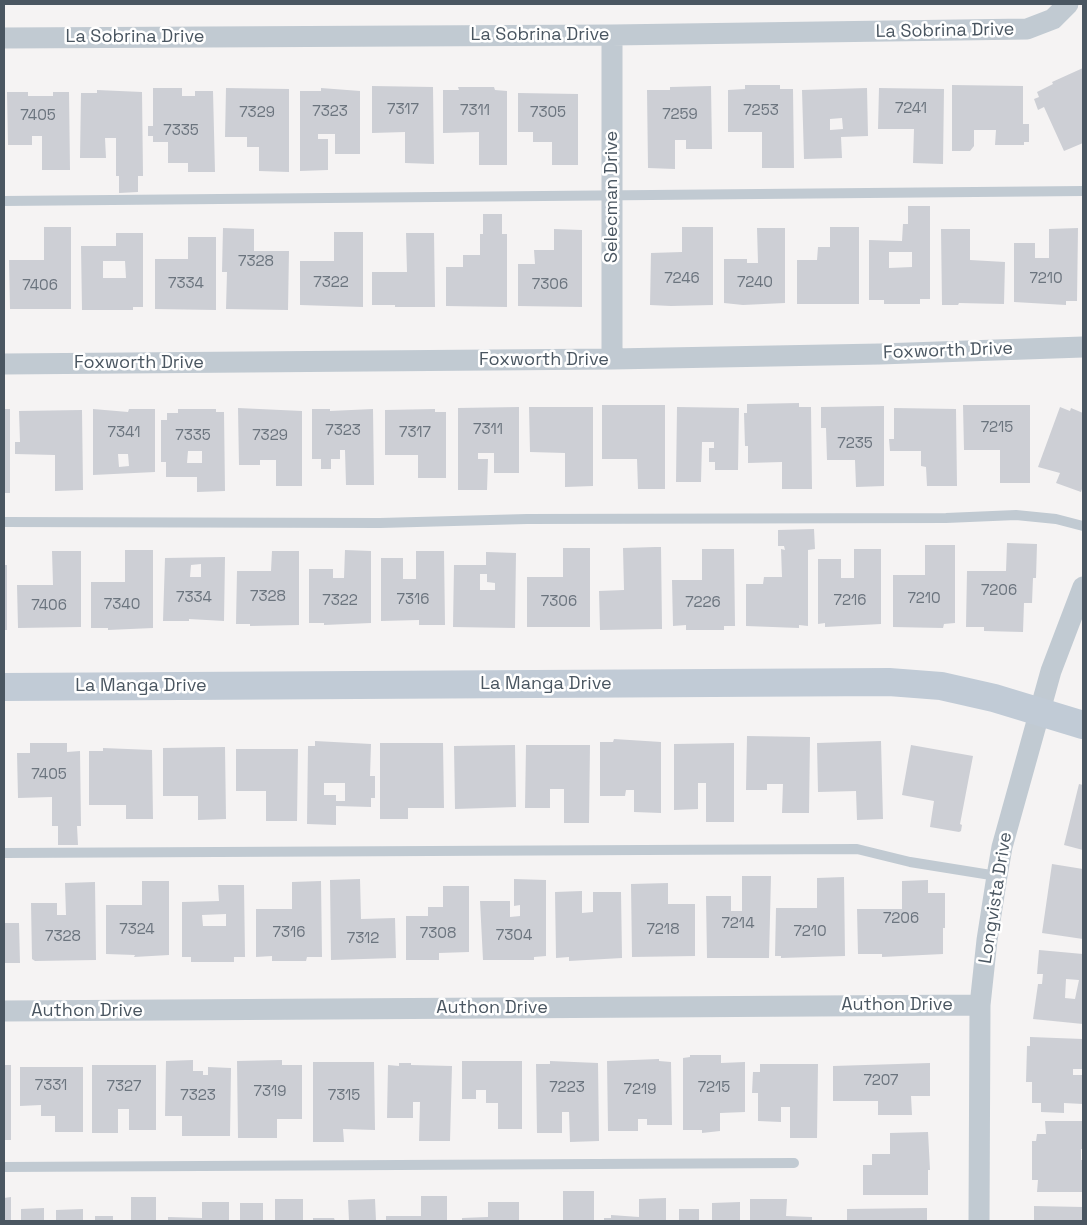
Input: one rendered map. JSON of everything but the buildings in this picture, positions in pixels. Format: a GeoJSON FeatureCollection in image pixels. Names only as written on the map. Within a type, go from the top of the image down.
{"type":"FeatureCollection","features":[{"type":"Feature","properties":{"kind":"street","name":"La Sobrina Drive"},"geometry":{"type":"LineString","coordinates":[[4,38],[612,35],[1027,29],[1054,20],[1068,4]]}},
{"type":"Feature","properties":{"kind":"street","name":"Selecman Drive"},"geometry":{"type":"LineString","coordinates":[[612,35],[612,359]]}},
{"type":"Feature","properties":{"kind":"street","name":"Foxworth Drive"},"geometry":{"type":"LineString","coordinates":[[4,364],[612,359],[870,354],[1083,347]]}},
{"type":"Feature","properties":{"kind":"street","name":"Longvista Drive"},"geometry":{"type":"LineString","coordinates":[[979,1221],[980,1005],[987,940],[997,876],[1002,848],[1051,671],[1083,587]]}},
{"type":"Feature","properties":{"kind":"street","name":"La Manga Drive"},"geometry":{"type":"LineString","coordinates":[[4,687],[890,682],[940,686],[994,698],[1083,725]]}},
{"type":"Feature","properties":{"kind":"street","name":"Authon Drive"},"geometry":{"type":"LineString","coordinates":[[4,1011],[980,1005]]}},
{"type":"Feature","properties":{"kind":"lane"},"geometry":{"type":"LineString","coordinates":[[4,201],[1083,191]]}},
{"type":"Feature","properties":{"kind":"lane"},"geometry":{"type":"LineString","coordinates":[[4,522],[380,523],[527,519],[946,518],[1016,515],[1056,519],[1083,526]]}},
{"type":"Feature","properties":{"kind":"lane"},"geometry":{"type":"LineString","coordinates":[[4,853],[857,848],[910,862],[997,876]]}},
{"type":"Feature","properties":{"kind":"lane"},"geometry":{"type":"LineString","coordinates":[[4,1167],[794,1163]]}}]}
